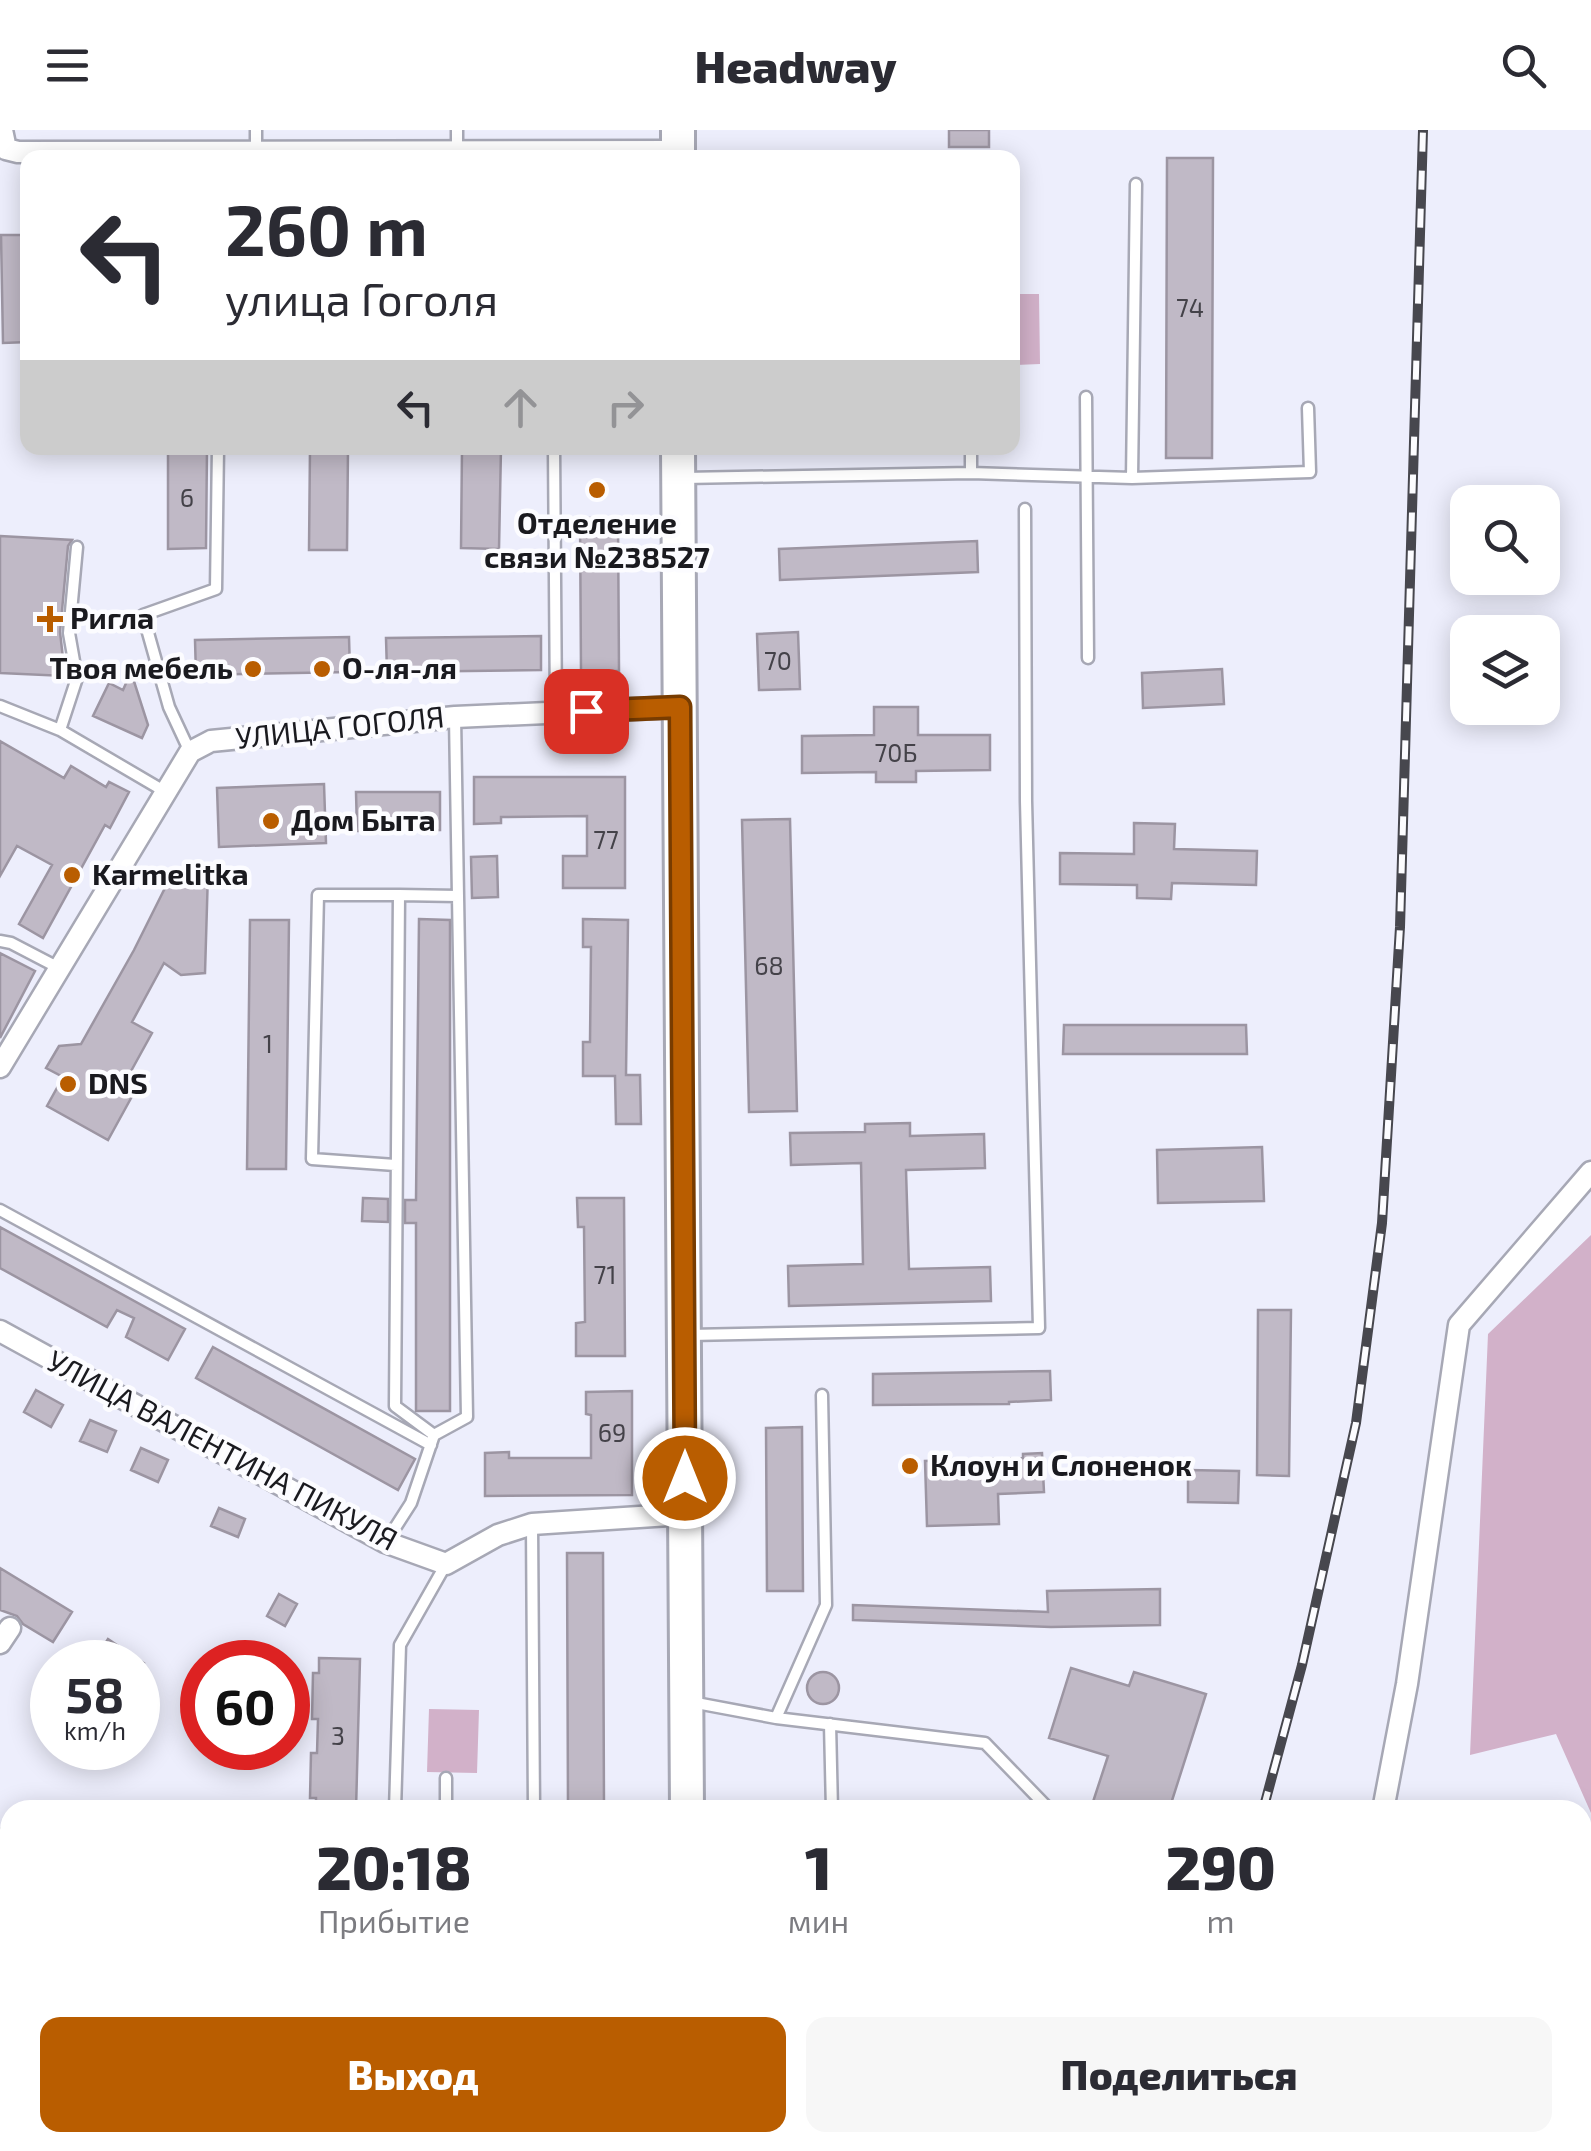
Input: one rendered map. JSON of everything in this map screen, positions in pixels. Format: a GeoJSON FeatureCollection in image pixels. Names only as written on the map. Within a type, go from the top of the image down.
{"type":"FeatureCollection","features":[{"type":"Feature","properties":{"kind":"main road"},"geometry":{"type":"LineString","coordinates":[[678,463],[687,1800]]}},
{"type":"Feature","properties":{"kind":"street"},"geometry":{"type":"LineString","coordinates":[[2,130],[6,149],[20,152]]}},
{"type":"Feature","properties":{"kind":"street","name":"УЛИЦА ГОГОЛЯ"},"geometry":{"type":"LineString","coordinates":[[190,752],[212,740],[454,716],[680,707]]}},
{"type":"Feature","properties":{"kind":"street"},"geometry":{"type":"LineString","coordinates":[[0,1067],[190,752]]}},
{"type":"Feature","properties":{"kind":"street"},"geometry":{"type":"LineString","coordinates":[[1386,1800],[1408,1684],[1458,1324],[1591,1172]]}},
{"type":"Feature","properties":{"kind":"street","name":"УЛИЦА ВАЛЕНТИНА ПИКУЛЯ"},"geometry":{"type":"LineString","coordinates":[[0,1331],[386,1542],[446,1564]]}},
{"type":"Feature","properties":{"kind":"street"},"geometry":{"type":"LineString","coordinates":[[446,1564],[498,1535],[532,1524],[685,1514]]}},
{"type":"Feature","properties":{"kind":"lane"},"geometry":{"type":"LineString","coordinates":[[1132,478],[1136,184]]}},
{"type":"Feature","properties":{"kind":"lane"},"geometry":{"type":"LineString","coordinates":[[1086,396],[1088,658]]}},
{"type":"Feature","properties":{"kind":"lane"},"geometry":{"type":"LineString","coordinates":[[678,463],[1132,478],[1310,472],[1308,408]]}},
{"type":"Feature","properties":{"kind":"lane"},"geometry":{"type":"LineString","coordinates":[[190,752],[169,707],[142,615],[216,589],[218,455]]}},
{"type":"Feature","properties":{"kind":"lane"},"geometry":{"type":"LineString","coordinates":[[554,455],[556,712]]}},
{"type":"Feature","properties":{"kind":"lane"},"geometry":{"type":"LineString","coordinates":[[971,455],[972,473]]}},
{"type":"Feature","properties":{"kind":"lane"},"geometry":{"type":"LineString","coordinates":[[685,1335],[1039,1328],[1026,800],[1026,509]]}},
{"type":"Feature","properties":{"kind":"lane"},"geometry":{"type":"LineString","coordinates":[[60,730],[77,678],[69,633],[77,547]]}},
{"type":"Feature","properties":{"kind":"lane"},"geometry":{"type":"LineString","coordinates":[[0,706],[60,730],[164,791]]}},
{"type":"Feature","properties":{"kind":"lane"},"geometry":{"type":"LineString","coordinates":[[386,1542],[411,1503],[433,1440],[467,1417],[454,716]]}},
{"type":"Feature","properties":{"kind":"lane"},"geometry":{"type":"LineString","coordinates":[[399,895],[395,1406],[433,1440]]}},
{"type":"Feature","properties":{"kind":"lane"},"geometry":{"type":"LineString","coordinates":[[395,1165],[312,1158],[318,896],[458,896]]}},
{"type":"Feature","properties":{"kind":"lane"},"geometry":{"type":"LineString","coordinates":[[0,941],[58,968]]}},
{"type":"Feature","properties":{"kind":"lane"},"geometry":{"type":"LineString","coordinates":[[0,1210],[433,1440]]}},
{"type":"Feature","properties":{"kind":"lane"},"geometry":{"type":"LineString","coordinates":[[776,1718],[826,1605],[822,1395]]}},
{"type":"Feature","properties":{"kind":"lane"},"geometry":{"type":"LineString","coordinates":[[532,1524],[534,1800]]}},
{"type":"Feature","properties":{"kind":"lane"},"geometry":{"type":"LineString","coordinates":[[395,1800],[400,1646],[446,1564]]}},
{"type":"Feature","properties":{"kind":"lane"},"geometry":{"type":"LineString","coordinates":[[686,1700],[776,1718],[984,1743],[1040,1800]]}},
{"type":"Feature","properties":{"kind":"lane"},"geometry":{"type":"LineString","coordinates":[[830,1724],[832,1800]]}},
{"type":"Feature","properties":{"kind":"lane"},"geometry":{"type":"LineString","coordinates":[[446,1778],[446,1800]]}},
{"type":"Feature","properties":{"kind":"shaded area"},"geometry":{"type":"Polygon","coordinates":[[[1020,294],[1039,294],[1040,364],[1020,365],[1020,294]]]}},
{"type":"Feature","properties":{"kind":"shaded area"},"geometry":{"type":"Polygon","coordinates":[[[1591,1235],[1591,1800],[1585,1800],[1556,1734],[1470,1755],[1488,1334],[1591,1235]]]}},
{"type":"Feature","properties":{"kind":"shaded area"},"geometry":{"type":"Polygon","coordinates":[[[429,1709],[479,1710],[477,1773],[427,1772],[429,1709]]]}},
{"type":"Feature","properties":{"kind":"building"},"geometry":{"type":"Polygon","coordinates":[[[949,130],[989,130],[989,147],[949,147],[949,130]]]}},
{"type":"Feature","properties":{"kind":"building"},"geometry":{"type":"Polygon","coordinates":[[[1167,158],[1213,158],[1212,458],[1166,458],[1167,158]]]}},
{"type":"Feature","properties":{"kind":"building"},"geometry":{"type":"Polygon","coordinates":[[[1,235],[20,235],[20,342],[3,343],[1,235]]]}},
{"type":"Feature","properties":{"kind":"building"},"geometry":{"type":"Polygon","coordinates":[[[168,455],[207,455],[206,548],[168,549],[168,455]]]}},
{"type":"Feature","properties":{"kind":"building"},"geometry":{"type":"Polygon","coordinates":[[[310,455],[348,455],[347,550],[309,550],[310,455]]]}},
{"type":"Feature","properties":{"kind":"building"},"geometry":{"type":"Polygon","coordinates":[[[462,455],[501,455],[499,549],[461,548],[462,455]]]}},
{"type":"Feature","properties":{"kind":"building"},"geometry":{"type":"Polygon","coordinates":[[[580,518],[618,518],[619,671],[581,671],[580,518]]]}},
{"type":"Feature","properties":{"kind":"building"},"geometry":{"type":"Polygon","coordinates":[[[0,536],[72,540],[68,546],[60,632],[65,676],[0,673],[0,536]]]}},
{"type":"Feature","properties":{"kind":"building"},"geometry":{"type":"Polygon","coordinates":[[[977,541],[978,572],[780,580],[779,549],[977,541]]]}},
{"type":"Feature","properties":{"kind":"building"},"geometry":{"type":"Polygon","coordinates":[[[798,632],[800,689],[759,690],[757,634],[798,632]]]}},
{"type":"Feature","properties":{"kind":"building"},"geometry":{"type":"Polygon","coordinates":[[[541,636],[541,670],[387,672],[386,638],[541,636]]]}},
{"type":"Feature","properties":{"kind":"building"},"geometry":{"type":"Polygon","coordinates":[[[349,637],[350,672],[196,675],[195,640],[349,637]]]}},
{"type":"Feature","properties":{"kind":"building"},"geometry":{"type":"Polygon","coordinates":[[[1222,669],[1224,704],[1143,708],[1142,673],[1222,669]]]}},
{"type":"Feature","properties":{"kind":"building"},"geometry":{"type":"Polygon","coordinates":[[[131,672],[148,725],[142,738],[93,716],[109,683],[123,690],[131,672]]]}},
{"type":"Feature","properties":{"kind":"building"},"geometry":{"type":"Polygon","coordinates":[[[874,707],[918,707],[918,735],[990,735],[990,770],[916,771],[916,782],[876,782],[876,772],[802,773],[802,736],[874,735],[874,707]]]}},
{"type":"Feature","properties":{"kind":"building"},"geometry":{"type":"Polygon","coordinates":[[[0,741],[64,778],[71,766],[106,787],[109,782],[129,792],[110,828],[105,825],[43,938],[19,924],[52,865],[17,846],[0,876],[0,741]]]}},
{"type":"Feature","properties":{"kind":"building"},"geometry":{"type":"Polygon","coordinates":[[[474,777],[625,777],[625,888],[563,888],[563,856],[587,856],[587,816],[501,817],[501,823],[474,824],[474,777]]]}},
{"type":"Feature","properties":{"kind":"building"},"geometry":{"type":"Polygon","coordinates":[[[324,784],[326,843],[219,847],[217,788],[324,784]]]}},
{"type":"Feature","properties":{"kind":"building"},"geometry":{"type":"Polygon","coordinates":[[[356,792],[440,792],[440,830],[357,831],[356,792]]]}},
{"type":"Feature","properties":{"kind":"building"},"geometry":{"type":"Polygon","coordinates":[[[790,819],[797,1111],[749,1112],[742,820],[790,819]]]}},
{"type":"Feature","properties":{"kind":"building"},"geometry":{"type":"Polygon","coordinates":[[[1134,823],[1175,824],[1174,849],[1257,851],[1256,885],[1172,883],[1171,899],[1137,898],[1137,885],[1060,884],[1060,853],[1134,854],[1134,823]]]}},
{"type":"Feature","properties":{"kind":"building"},"geometry":{"type":"Polygon","coordinates":[[[497,856],[498,897],[472,898],[471,857],[497,856]]]}},
{"type":"Feature","properties":{"kind":"building"},"geometry":{"type":"Polygon","coordinates":[[[191,871],[208,872],[205,973],[181,975],[164,963],[132,1022],[152,1033],[130,1073],[141,1080],[108,1140],[47,1106],[63,1077],[46,1068],[59,1046],[81,1044],[164,890],[171,881],[191,871]]]}},
{"type":"Feature","properties":{"kind":"building"},"geometry":{"type":"Polygon","coordinates":[[[419,919],[450,920],[450,1411],[416,1411],[416,1223],[405,1223],[405,1200],[416,1200],[419,919]]]}},
{"type":"Feature","properties":{"kind":"building"},"geometry":{"type":"Polygon","coordinates":[[[583,919],[628,920],[626,1075],[640,1075],[641,1124],[616,1124],[615,1076],[583,1076],[583,1042],[590,1042],[591,947],[583,947],[583,919]]]}},
{"type":"Feature","properties":{"kind":"building"},"geometry":{"type":"Polygon","coordinates":[[[250,920],[289,920],[286,1169],[247,1169],[250,920]]]}},
{"type":"Feature","properties":{"kind":"building"},"geometry":{"type":"Polygon","coordinates":[[[0,953],[35,971],[0,1038],[0,953]]]}},
{"type":"Feature","properties":{"kind":"building"},"geometry":{"type":"Polygon","coordinates":[[[1064,1025],[1246,1025],[1247,1054],[1063,1054],[1064,1025]]]}},
{"type":"Feature","properties":{"kind":"building"},"geometry":{"type":"Polygon","coordinates":[[[910,1123],[910,1136],[984,1134],[985,1168],[906,1170],[909,1269],[990,1267],[991,1301],[789,1306],[788,1266],[863,1264],[861,1163],[791,1165],[790,1133],[865,1132],[865,1124],[910,1123]]]}},
{"type":"Feature","properties":{"kind":"building"},"geometry":{"type":"Polygon","coordinates":[[[1262,1147],[1264,1201],[1158,1203],[1157,1150],[1262,1147]]]}},
{"type":"Feature","properties":{"kind":"building"},"geometry":{"type":"Polygon","coordinates":[[[363,1198],[388,1199],[388,1222],[362,1221],[363,1198]]]}},
{"type":"Feature","properties":{"kind":"building"},"geometry":{"type":"Polygon","coordinates":[[[577,1198],[624,1198],[625,1356],[576,1356],[576,1323],[585,1322],[584,1227],[578,1227],[577,1198]]]}},
{"type":"Feature","properties":{"kind":"building"},"geometry":{"type":"Polygon","coordinates":[[[0,1227],[185,1329],[168,1360],[126,1337],[134,1318],[117,1310],[107,1327],[0,1268],[0,1227]]]}},
{"type":"Feature","properties":{"kind":"building"},"geometry":{"type":"Polygon","coordinates":[[[1258,1310],[1291,1310],[1289,1476],[1257,1475],[1258,1310]]]}},
{"type":"Feature","properties":{"kind":"building"},"geometry":{"type":"Polygon","coordinates":[[[213,1347],[415,1459],[398,1490],[196,1378],[213,1347]]]}},
{"type":"Feature","properties":{"kind":"building"},"geometry":{"type":"Polygon","coordinates":[[[1050,1371],[1051,1400],[873,1405],[873,1374],[1050,1371]]]}},
{"type":"Feature","properties":{"kind":"building"},"geometry":{"type":"Polygon","coordinates":[[[36,1390],[63,1405],[51,1427],[24,1412],[36,1390]]]}},
{"type":"Feature","properties":{"kind":"building"},"geometry":{"type":"Polygon","coordinates":[[[632,1391],[632,1495],[485,1496],[485,1453],[509,1452],[509,1458],[591,1458],[591,1415],[586,1414],[586,1392],[632,1391]]]}},
{"type":"Feature","properties":{"kind":"building"},"geometry":{"type":"Polygon","coordinates":[[[90,1420],[116,1431],[107,1452],[80,1441],[90,1420]]]}},
{"type":"Feature","properties":{"kind":"building"},"geometry":{"type":"Polygon","coordinates":[[[802,1427],[803,1591],[767,1591],[766,1428],[802,1427]]]}},
{"type":"Feature","properties":{"kind":"building"},"geometry":{"type":"Polygon","coordinates":[[[141,1448],[168,1460],[158,1482],[131,1470],[141,1448]]]}},
{"type":"Feature","properties":{"kind":"building"},"geometry":{"type":"Polygon","coordinates":[[[1042,1453],[1044,1492],[998,1494],[999,1524],[927,1526],[925,1461],[1023,1458],[1023,1454],[1042,1453]]]}},
{"type":"Feature","properties":{"kind":"building"},"geometry":{"type":"Polygon","coordinates":[[[1188,1470],[1239,1471],[1238,1503],[1188,1502],[1188,1470]]]}},
{"type":"Feature","properties":{"kind":"building"},"geometry":{"type":"Polygon","coordinates":[[[219,1508],[245,1519],[238,1537],[211,1526],[219,1508]]]}},
{"type":"Feature","properties":{"kind":"building"},"geometry":{"type":"Polygon","coordinates":[[[567,1553],[603,1553],[604,1800],[568,1800],[567,1553]]]}},
{"type":"Feature","properties":{"kind":"building"},"geometry":{"type":"Polygon","coordinates":[[[0,1568],[72,1612],[54,1640],[50,1640],[17,1616],[0,1610],[0,1568]]]}},
{"type":"Feature","properties":{"kind":"building"},"geometry":{"type":"Polygon","coordinates":[[[1160,1589],[1160,1625],[1051,1627],[853,1620],[853,1605],[1048,1612],[1047,1591],[1160,1589]]]}},
{"type":"Feature","properties":{"kind":"building"},"geometry":{"type":"Polygon","coordinates":[[[279,1594],[297,1604],[285,1626],[267,1616],[279,1594]]]}},
{"type":"Feature","properties":{"kind":"building"},"geometry":{"type":"Polygon","coordinates":[[[319,1658],[360,1659],[356,1800],[310,1798],[311,1753],[317,1753],[318,1719],[312,1719],[313,1673],[319,1673],[319,1658]]]}},
{"type":"Feature","properties":{"kind":"building"},"geometry":{"type":"Polygon","coordinates":[[[1071,1668],[1129,1686],[1134,1672],[1206,1694],[1172,1800],[1094,1800],[1108,1756],[1049,1738],[1071,1668]]]}},
{"type":"Feature","properties":{"kind":"building"},"geometry":{"type":"Polygon","coordinates":[[[823,1672],[834,1677],[839,1688],[834,1699],[823,1704],[812,1699],[807,1688],[812,1677],[823,1672]]]}},
{"type":"Feature","properties":{"kind":"railway"},"geometry":{"type":"LineString","coordinates":[[1266,1800],[1302,1665],[1356,1423],[1382,1223],[1400,927],[1423,130]]}},
{"type":"Feature","properties":{"kind":"place","name":"Отделение связи №238527"},"geometry":{"type":"Point","coordinates":[597,490]}},
{"type":"Feature","properties":{"kind":"place","name":"Ригла"},"geometry":{"type":"Point","coordinates":[50,619]}},
{"type":"Feature","properties":{"kind":"place","name":"Твоя мебель"},"geometry":{"type":"Point","coordinates":[253,669]}},
{"type":"Feature","properties":{"kind":"place","name":"О-ля-ля"},"geometry":{"type":"Point","coordinates":[322,669]}},
{"type":"Feature","properties":{"kind":"place","name":"Дом Быта"},"geometry":{"type":"Point","coordinates":[271,821]}},
{"type":"Feature","properties":{"kind":"place","name":"Karmelitka"},"geometry":{"type":"Point","coordinates":[72,875]}},
{"type":"Feature","properties":{"kind":"place","name":"DNS"},"geometry":{"type":"Point","coordinates":[68,1084]}},
{"type":"Feature","properties":{"kind":"place","name":"Клоун и Слоненок"},"geometry":{"type":"Point","coordinates":[910,1466]}},
{"type":"Feature","properties":{"kind":"route"},"geometry":{"type":"LineString","coordinates":[[586,711],[680,707],[685,1478]]}}]}
